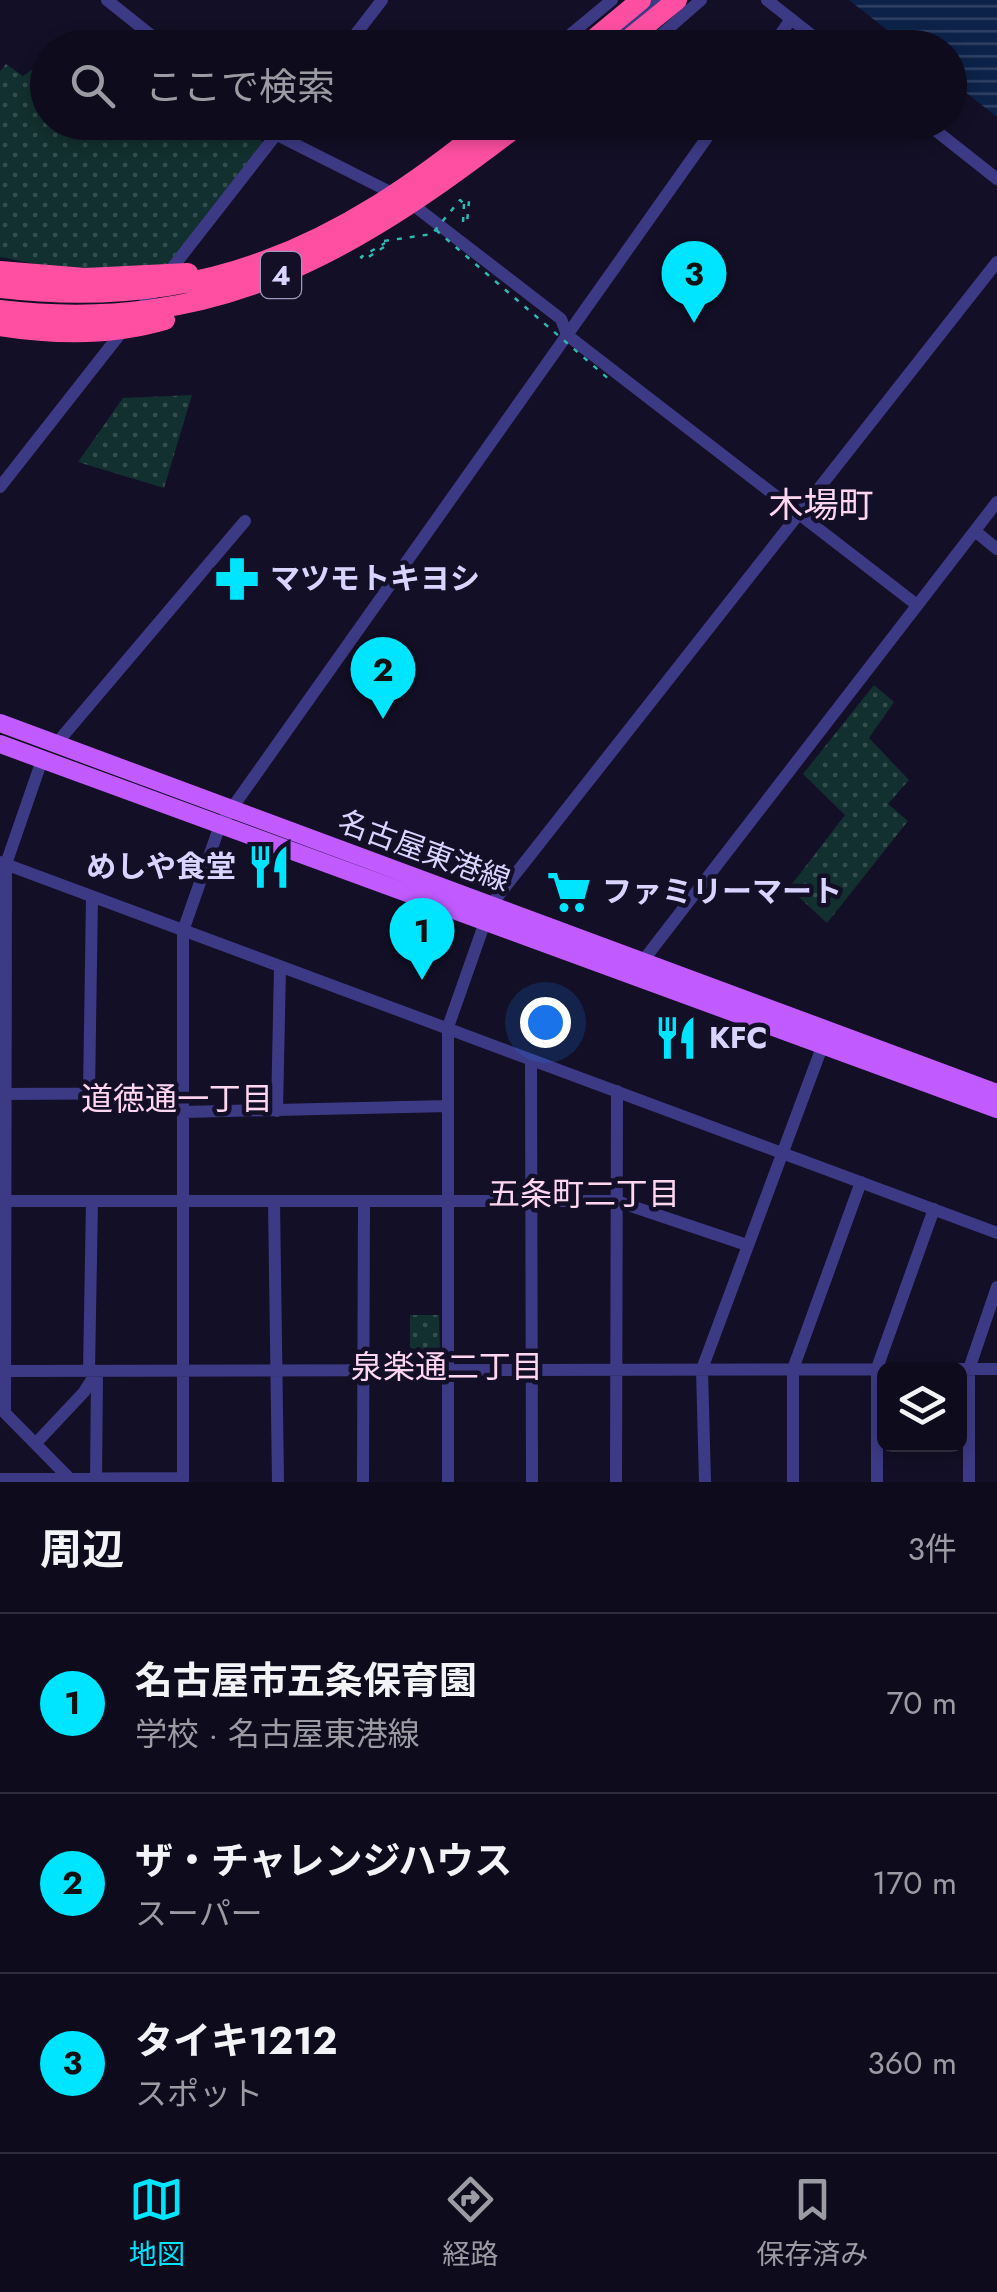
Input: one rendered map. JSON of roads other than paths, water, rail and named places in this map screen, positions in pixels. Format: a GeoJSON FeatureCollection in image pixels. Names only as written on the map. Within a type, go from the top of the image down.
{"type":"FeatureCollection","features":[{"type":"Feature","properties":{"kind":"highway"},"geometry":{"type":"LineString","coordinates":[[605,30],[641,0]]}},
{"type":"Feature","properties":{"kind":"highway"},"geometry":{"type":"LineString","coordinates":[[640,30],[676,0]]}},
{"type":"Feature","properties":{"kind":"highway","name":"4"},"geometry":{"type":"LineString","coordinates":[[0,288],[56,294],[134,294],[248,268],[350,222],[468,140]]}},
{"type":"Feature","properties":{"kind":"highway","name":"4"},"geometry":{"type":"LineString","coordinates":[[0,310],[76,316],[148,313],[248,288],[321,258],[372,230],[495,140]]}},
{"type":"Feature","properties":{"kind":"highway"},"geometry":{"type":"LineString","coordinates":[[0,326],[73,334],[131,330],[182,316],[311,252],[403,198]]}},
{"type":"Feature","properties":{"kind":"highway"},"geometry":{"type":"LineString","coordinates":[[0,271],[136,278],[246,267],[311,252]]}},
{"type":"Feature","properties":{"kind":"main road","name":"名古屋東港線"},"geometry":{"type":"LineString","coordinates":[[0,723],[226,817],[997,1094]]}},
{"type":"Feature","properties":{"kind":"main road","name":"名古屋東港線"},"geometry":{"type":"LineString","coordinates":[[0,744],[226,817]]}},
{"type":"Feature","properties":{"kind":"main road","name":"名古屋東港線"},"geometry":{"type":"LineString","coordinates":[[638,968],[822,1047],[997,1109]]}},
{"type":"Feature","properties":{"kind":"street"},"geometry":{"type":"LineString","coordinates":[[107,0],[144,30]]}},
{"type":"Feature","properties":{"kind":"street"},"geometry":{"type":"LineString","coordinates":[[359,30],[382,0]]}},
{"type":"Feature","properties":{"kind":"street"},"geometry":{"type":"LineString","coordinates":[[576,30],[612,0]]}},
{"type":"Feature","properties":{"kind":"street"},"geometry":{"type":"LineString","coordinates":[[620,30],[658,0]]}},
{"type":"Feature","properties":{"kind":"street"},"geometry":{"type":"LineString","coordinates":[[667,30],[701,0]]}},
{"type":"Feature","properties":{"kind":"street"},"geometry":{"type":"LineString","coordinates":[[767,0],[806,30]]}},
{"type":"Feature","properties":{"kind":"street"},"geometry":{"type":"LineString","coordinates":[[784,30],[792,19]]}},
{"type":"Feature","properties":{"kind":"street"},"geometry":{"type":"LineString","coordinates":[[0,487],[272,140]]}},
{"type":"Feature","properties":{"kind":"street"},"geometry":{"type":"LineString","coordinates":[[286,140],[403,198],[561,319],[568,335],[917,605]]}},
{"type":"Feature","properties":{"kind":"street"},"geometry":{"type":"LineString","coordinates":[[403,198],[472,140]]}},
{"type":"Feature","properties":{"kind":"street"},"geometry":{"type":"LineString","coordinates":[[403,198],[492,140]]}},
{"type":"Feature","properties":{"kind":"street"},"geometry":{"type":"LineString","coordinates":[[0,1479],[183,1480],[182,931],[226,817],[705,140]]}},
{"type":"Feature","properties":{"kind":"street"},"geometry":{"type":"LineString","coordinates":[[948,140],[997,178]]}},
{"type":"Feature","properties":{"kind":"street"},"geometry":{"type":"LineString","coordinates":[[448,1482],[448,1027],[488,914],[997,262]]}},
{"type":"Feature","properties":{"kind":"street"},"geometry":{"type":"LineString","coordinates":[[638,968],[997,502]]}},
{"type":"Feature","properties":{"kind":"street"},"geometry":{"type":"LineString","coordinates":[[56,744],[246,520]]}},
{"type":"Feature","properties":{"kind":"street"},"geometry":{"type":"LineString","coordinates":[[974,531],[997,548]]}},
{"type":"Feature","properties":{"kind":"street"},"geometry":{"type":"LineString","coordinates":[[42,760],[3,863],[3,1414],[73,1480]]}},
{"type":"Feature","properties":{"kind":"street"},"geometry":{"type":"LineString","coordinates":[[3,863],[997,1232]]}},
{"type":"Feature","properties":{"kind":"street"},"geometry":{"type":"LineString","coordinates":[[89,1094],[92,897]]}},
{"type":"Feature","properties":{"kind":"street"},"geometry":{"type":"LineString","coordinates":[[278,1110],[280,968]]}},
{"type":"Feature","properties":{"kind":"street"},"geometry":{"type":"LineString","coordinates":[[705,1482],[702,1369],[822,1047]]}},
{"type":"Feature","properties":{"kind":"street"},"geometry":{"type":"LineString","coordinates":[[531,1060],[532,1482]]}},
{"type":"Feature","properties":{"kind":"street"},"geometry":{"type":"LineString","coordinates":[[616,1482],[617,1092]]}},
{"type":"Feature","properties":{"kind":"street"},"geometry":{"type":"LineString","coordinates":[[3,1094],[183,1093]]}},
{"type":"Feature","properties":{"kind":"street"},"geometry":{"type":"LineString","coordinates":[[183,1112],[448,1106]]}},
{"type":"Feature","properties":{"kind":"street"},"geometry":{"type":"LineString","coordinates":[[793,1482],[793,1369],[861,1182]]}},
{"type":"Feature","properties":{"kind":"street"},"geometry":{"type":"LineString","coordinates":[[3,1201],[616,1201],[746,1245]]}},
{"type":"Feature","properties":{"kind":"street"},"geometry":{"type":"LineString","coordinates":[[92,1201],[96,1480]]}},
{"type":"Feature","properties":{"kind":"street"},"geometry":{"type":"LineString","coordinates":[[274,1201],[278,1482]]}},
{"type":"Feature","properties":{"kind":"street"},"geometry":{"type":"LineString","coordinates":[[364,1201],[364,1482]]}},
{"type":"Feature","properties":{"kind":"street"},"geometry":{"type":"LineString","coordinates":[[879,1362],[934,1210]]}},
{"type":"Feature","properties":{"kind":"street"},"geometry":{"type":"LineString","coordinates":[[969,1482],[968,1369],[997,1287]]}},
{"type":"Feature","properties":{"kind":"street"},"geometry":{"type":"LineString","coordinates":[[3,1371],[877,1368]]}},
{"type":"Feature","properties":{"kind":"street"},"geometry":{"type":"LineString","coordinates":[[968,1369],[997,1369]]}},
{"type":"Feature","properties":{"kind":"street"},"geometry":{"type":"LineString","coordinates":[[36,1442],[84,1392],[93,1371]]}},
{"type":"Feature","properties":{"kind":"street"},"geometry":{"type":"LineString","coordinates":[[878,1452],[878,1482]]}},
{"type":"Feature","properties":{"kind":"water"},"geometry":{"type":"Polygon","coordinates":[[[849,0],[997,0],[997,117],[967,93],[967,30],[887,30],[849,0]]]}},
{"type":"Feature","properties":{"kind":"place","name":"タイキ1212"},"geometry":{"type":"Point","coordinates":[694,323]}},
{"type":"Feature","properties":{"kind":"place","name":"マツモトキヨシ"},"geometry":{"type":"Point","coordinates":[237,579]}},
{"type":"Feature","properties":{"kind":"place","name":"ザ・チャレンジハウス"},"geometry":{"type":"Point","coordinates":[383,719]}},
{"type":"Feature","properties":{"kind":"place","name":"めしや食堂"},"geometry":{"type":"Point","coordinates":[269,867]}},
{"type":"Feature","properties":{"kind":"place","name":"ファミリーマート"},"geometry":{"type":"Point","coordinates":[569,892]}},
{"type":"Feature","properties":{"kind":"place","name":"名古屋市五条保育園"},"geometry":{"type":"Point","coordinates":[422,980]}},
{"type":"Feature","properties":{"kind":"place","name":"KFC"},"geometry":{"type":"Point","coordinates":[676,1038]}},
{"type":"Feature","properties":{"kind":"district","name":"木場町"},"geometry":{"type":"Point","coordinates":[821,505]}},
{"type":"Feature","properties":{"kind":"district","name":"道徳通一丁目"},"geometry":{"type":"Point","coordinates":[177,1099]}},
{"type":"Feature","properties":{"kind":"district","name":"五条町二丁目"},"geometry":{"type":"Point","coordinates":[584,1194]}},
{"type":"Feature","properties":{"kind":"district","name":"泉楽通二丁目"},"geometry":{"type":"Point","coordinates":[447,1367]}}]}
